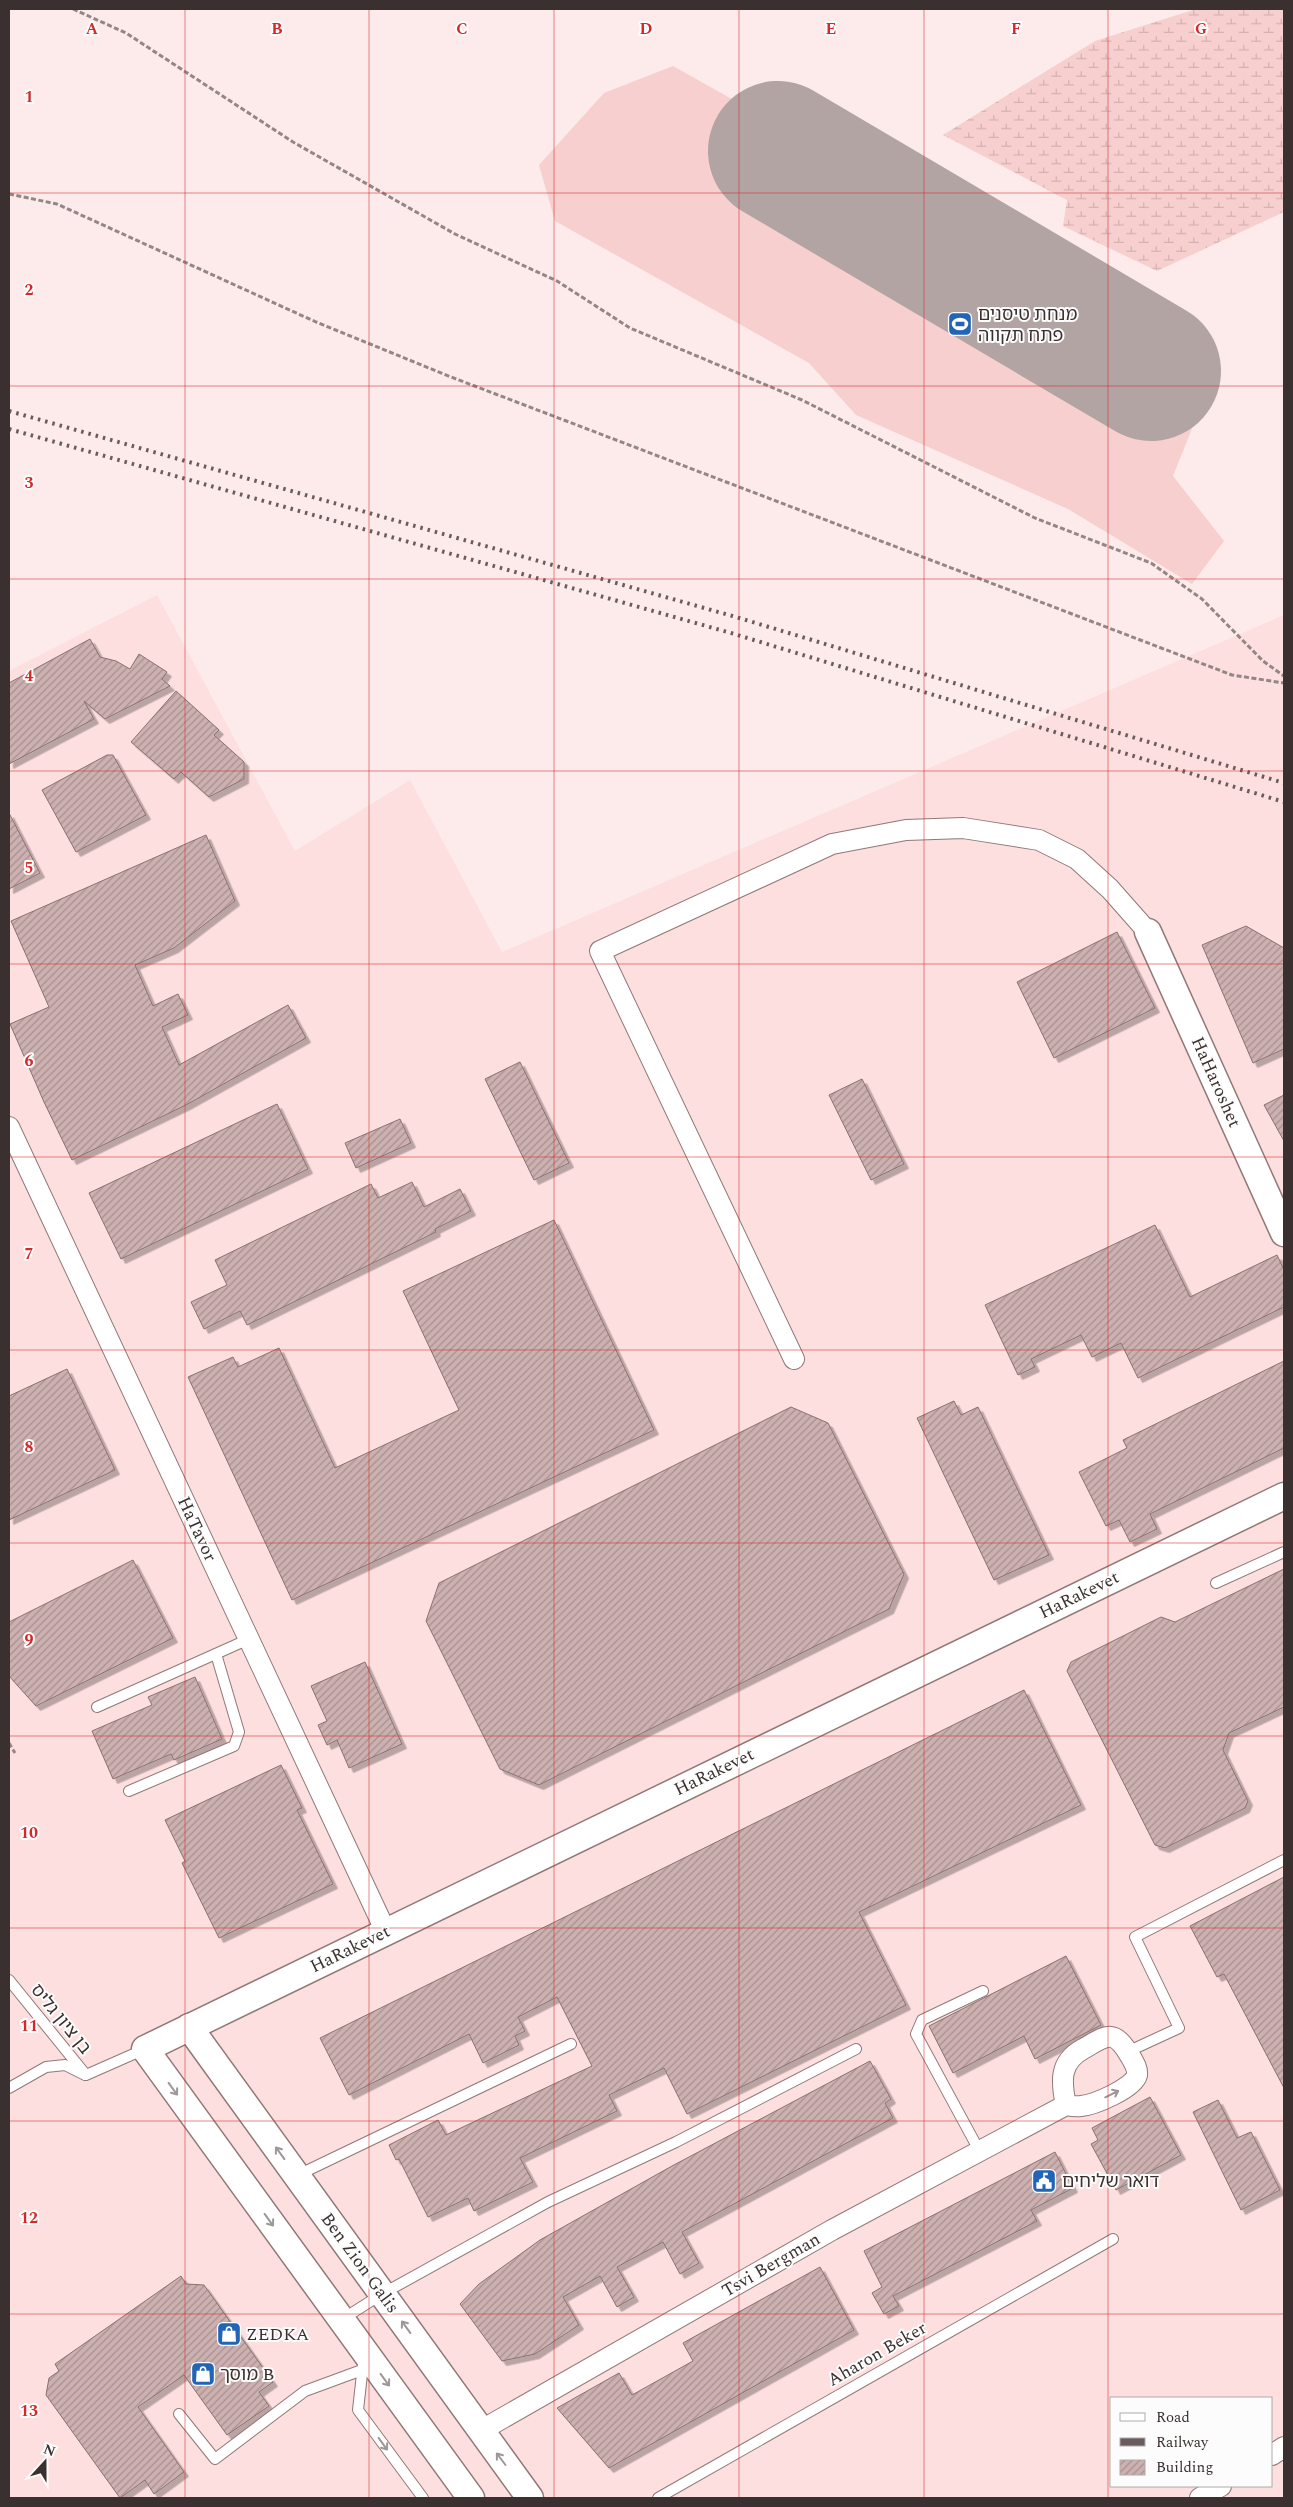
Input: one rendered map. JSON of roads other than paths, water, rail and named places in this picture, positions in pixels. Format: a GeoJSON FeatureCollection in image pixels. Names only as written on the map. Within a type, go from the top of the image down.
{"type":"FeatureCollection","features":[{"type":"Feature","properties":{"kind":"street"},"geometry":{"type":"LineString","coordinates":[[794,1359],[600,951],[832,844],[906,830],[963,828],[1039,840],[1077,859],[1110,889],[1148,932]]}},
{"type":"Feature","properties":{"kind":"street","name":"HaHaroshet"},"geometry":{"type":"LineString","coordinates":[[1148,932],[1284,1233]]}},
{"type":"Feature","properties":{"kind":"street","name":"HaTavor"},"geometry":{"type":"LineString","coordinates":[[9,1127],[386,1932]]}},
{"type":"Feature","properties":{"kind":"street","name":"HaRakevet"},"geometry":{"type":"LineString","coordinates":[[145,2049],[1284,1496]]}},
{"type":"Feature","properties":{"kind":"street","name":"Ben Zion Galis"},"geometry":{"type":"LineString","coordinates":[[189,2027],[530,2498]]}},
{"type":"Feature","properties":{"kind":"street","name":"Tsvi Bergman"},"geometry":{"type":"LineString","coordinates":[[480,2431],[832,2230],[1066,2106],[1080,2107],[1093,2103],[1131,2085],[1137,2076],[1136,2066],[1121,2041],[1113,2037],[1103,2038],[1076,2053],[1067,2061],[1062,2075],[1066,2106]]}},
{"type":"Feature","properties":{"kind":"street"},"geometry":{"type":"LineString","coordinates":[[145,2049],[341,2320],[363,2361],[471,2498]]}},
{"type":"Feature","properties":{"kind":"street"},"geometry":{"type":"LineString","coordinates":[[1273,2454],[1284,2447]]}},
{"type":"Feature","properties":{"kind":"street"},"geometry":{"type":"LineString","coordinates":[[1200,2498],[1219,2487]]}},
{"type":"Feature","properties":{"kind":"lane"},"geometry":{"type":"LineString","coordinates":[[1216,1583],[1284,1552]]}},
{"type":"Feature","properties":{"kind":"lane"},"geometry":{"type":"LineString","coordinates":[[98,1707],[249,1639]]}},
{"type":"Feature","properties":{"kind":"lane"},"geometry":{"type":"LineString","coordinates":[[129,1791],[234,1746],[239,1732],[216,1654]]}},
{"type":"Feature","properties":{"kind":"lane"},"geometry":{"type":"LineString","coordinates":[[1127,2052],[1179,2028],[1134,1937],[1284,1860]]}},
{"type":"Feature","properties":{"kind":"lane","name":"בן ציון גליס"},"geometry":{"type":"LineString","coordinates":[[9,1980],[86,2075],[145,2049]]}},
{"type":"Feature","properties":{"kind":"lane"},"geometry":{"type":"LineString","coordinates":[[980,2152],[916,2034],[922,2020],[983,1991]]}},
{"type":"Feature","properties":{"kind":"lane"},"geometry":{"type":"LineString","coordinates":[[297,2176],[571,2044]]}},
{"type":"Feature","properties":{"kind":"lane"},"geometry":{"type":"LineString","coordinates":[[341,2320],[382,2294],[548,2202],[676,2142],[856,2050]]}},
{"type":"Feature","properties":{"kind":"lane"},"geometry":{"type":"LineString","coordinates":[[9,2088],[46,2067],[65,2065],[86,2075]]}},
{"type":"Feature","properties":{"kind":"lane","name":"Aharon Beker"},"geometry":{"type":"LineString","coordinates":[[658,2498],[1113,2239]]}},
{"type":"Feature","properties":{"kind":"lane"},"geometry":{"type":"LineString","coordinates":[[179,2414],[215,2460],[248,2437],[306,2391],[363,2361]]}},
{"type":"Feature","properties":{"kind":"lane"},"geometry":{"type":"LineString","coordinates":[[363,2361],[358,2410],[423,2498]]}},
{"type":"Feature","properties":{"kind":"railway"},"geometry":{"type":"LineString","coordinates":[[9,411],[736,617],[1284,783]]}},
{"type":"Feature","properties":{"kind":"railway"},"geometry":{"type":"LineString","coordinates":[[9,429],[731,633],[1284,802]]}},
{"type":"Feature","properties":{"kind":"place","name":"מנחת טיסנים פתח תקווה"},"geometry":{"type":"Point","coordinates":[960,324]}},
{"type":"Feature","properties":{"kind":"place","name":"דואר שליחים"},"geometry":{"type":"Point","coordinates":[1044,2181]}},
{"type":"Feature","properties":{"kind":"place","name":"ZEDKA"},"geometry":{"type":"Point","coordinates":[229,2334]}},
{"type":"Feature","properties":{"kind":"place","name":"מוסך B"},"geometry":{"type":"Point","coordinates":[203,2374]}}]}
